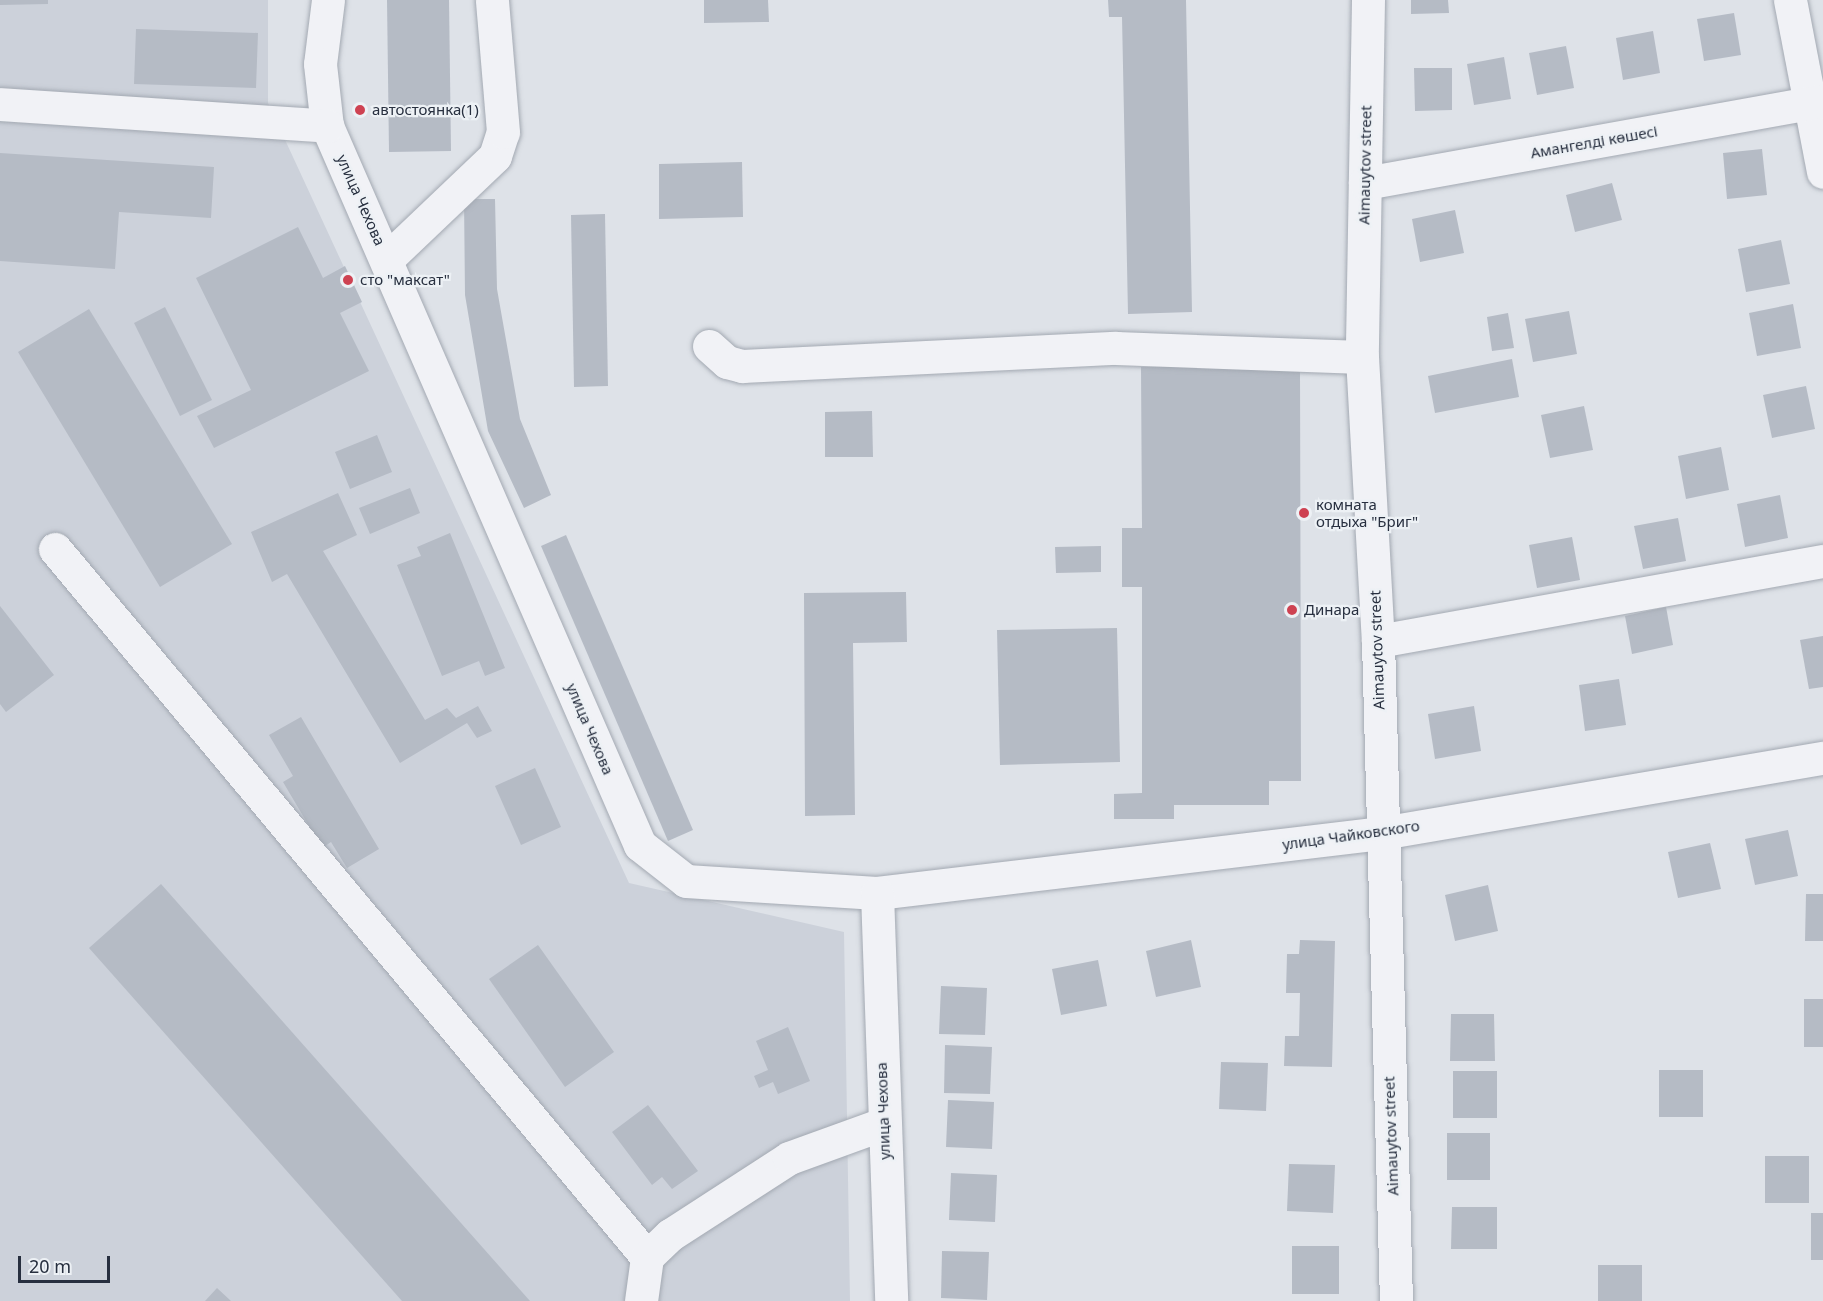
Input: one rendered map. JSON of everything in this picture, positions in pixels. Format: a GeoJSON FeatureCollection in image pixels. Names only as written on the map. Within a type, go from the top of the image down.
{"type":"FeatureCollection","features":[{"type":"Feature","properties":{"kind":"street","name":"улица Чехова"},"geometry":{"type":"LineString","coordinates":[[328,0],[320,64],[327,126],[387,259],[640,845],[686,881],[877,893],[883,1124],[891,1301]]}},
{"type":"Feature","properties":{"kind":"street"},"geometry":{"type":"LineString","coordinates":[[387,259],[495,156],[503,132],[492,0]]}},
{"type":"Feature","properties":{"kind":"street","name":"Aimauytov street"},"geometry":{"type":"LineString","coordinates":[[1368,0],[1362,357],[1378,641],[1396,1301]]}},
{"type":"Feature","properties":{"kind":"street"},"geometry":{"type":"LineString","coordinates":[[1790,0],[1816,102],[1823,172]]}},
{"type":"Feature","properties":{"kind":"street","name":"Амангелді көшесі"},"geometry":{"type":"LineString","coordinates":[[1365,183],[1816,102]]}},
{"type":"Feature","properties":{"kind":"street"},"geometry":{"type":"LineString","coordinates":[[0,104],[327,126]]}},
{"type":"Feature","properties":{"kind":"street"},"geometry":{"type":"LineString","coordinates":[[709,346],[727,362],[742,366],[1116,348],[1362,357]]}},
{"type":"Feature","properties":{"kind":"street"},"geometry":{"type":"LineString","coordinates":[[55,549],[647,1257]]}},
{"type":"Feature","properties":{"kind":"street"},"geometry":{"type":"LineString","coordinates":[[1378,641],[1823,561]]}},
{"type":"Feature","properties":{"kind":"street","name":"улица Чайковского"},"geometry":{"type":"LineString","coordinates":[[877,893],[1382,833],[1823,758]]}},
{"type":"Feature","properties":{"kind":"street"},"geometry":{"type":"LineString","coordinates":[[641,1301],[647,1257],[670,1235],[789,1158],[883,1124]]}},
{"type":"Feature","properties":{"kind":"shaded area"},"geometry":{"type":"Polygon","coordinates":[[[0,0],[268,0],[268,103],[629,883],[844,932],[850,1301],[0,1301],[0,0]]]}},
{"type":"Feature","properties":{"kind":"building"},"geometry":{"type":"Polygon","coordinates":[[[0,0],[48,0],[48,4],[0,5],[0,0]]]}},
{"type":"Feature","properties":{"kind":"building"},"geometry":{"type":"Polygon","coordinates":[[[387,0],[449,0],[451,151],[389,152],[387,0]]]}},
{"type":"Feature","properties":{"kind":"building"},"geometry":{"type":"Polygon","coordinates":[[[704,0],[768,0],[769,22],[704,23],[704,0]]]}},
{"type":"Feature","properties":{"kind":"building"},"geometry":{"type":"Polygon","coordinates":[[[1108,0],[1186,0],[1192,312],[1128,314],[1122,17],[1109,17],[1108,0]]]}},
{"type":"Feature","properties":{"kind":"building"},"geometry":{"type":"Polygon","coordinates":[[[1411,0],[1448,0],[1449,13],[1411,14],[1411,0]]]}},
{"type":"Feature","properties":{"kind":"building"},"geometry":{"type":"Polygon","coordinates":[[[1734,13],[1741,55],[1704,61],[1697,19],[1734,13]]]}},
{"type":"Feature","properties":{"kind":"building"},"geometry":{"type":"Polygon","coordinates":[[[136,29],[258,33],[256,88],[134,84],[136,29]]]}},
{"type":"Feature","properties":{"kind":"building"},"geometry":{"type":"Polygon","coordinates":[[[1653,31],[1660,73],[1623,80],[1616,38],[1653,31]]]}},
{"type":"Feature","properties":{"kind":"building"},"geometry":{"type":"Polygon","coordinates":[[[1566,46],[1574,88],[1537,95],[1529,53],[1566,46]]]}},
{"type":"Feature","properties":{"kind":"building"},"geometry":{"type":"Polygon","coordinates":[[[1504,57],[1511,99],[1474,105],[1467,64],[1504,57]]]}},
{"type":"Feature","properties":{"kind":"building"},"geometry":{"type":"Polygon","coordinates":[[[1414,68],[1452,68],[1452,110],[1415,111],[1414,68]]]}},
{"type":"Feature","properties":{"kind":"building"},"geometry":{"type":"Polygon","coordinates":[[[1762,149],[1767,195],[1727,199],[1723,153],[1762,149]]]}},
{"type":"Feature","properties":{"kind":"building"},"geometry":{"type":"Polygon","coordinates":[[[0,153],[214,167],[211,218],[119,212],[115,269],[0,261],[0,153]]]}},
{"type":"Feature","properties":{"kind":"building"},"geometry":{"type":"Polygon","coordinates":[[[742,162],[743,217],[659,219],[659,164],[742,162]]]}},
{"type":"Feature","properties":{"kind":"building"},"geometry":{"type":"Polygon","coordinates":[[[1612,183],[1622,220],[1575,232],[1566,195],[1612,183]]]}},
{"type":"Feature","properties":{"kind":"building"},"geometry":{"type":"Polygon","coordinates":[[[464,199],[495,199],[497,289],[520,419],[551,495],[524,508],[488,431],[465,295],[464,199]]]}},
{"type":"Feature","properties":{"kind":"building"},"geometry":{"type":"Polygon","coordinates":[[[1455,210],[1464,253],[1420,262],[1412,219],[1455,210]]]}},
{"type":"Feature","properties":{"kind":"building"},"geometry":{"type":"Polygon","coordinates":[[[605,214],[608,386],[574,387],[571,215],[605,214]]]}},
{"type":"Feature","properties":{"kind":"building"},"geometry":{"type":"Polygon","coordinates":[[[298,227],[323,278],[345,266],[362,302],[340,313],[369,371],[214,448],[197,416],[251,390],[196,278],[298,227]]]}},
{"type":"Feature","properties":{"kind":"building"},"geometry":{"type":"Polygon","coordinates":[[[1781,240],[1790,284],[1746,292],[1738,249],[1781,240]]]}},
{"type":"Feature","properties":{"kind":"building"},"geometry":{"type":"Polygon","coordinates":[[[1793,304],[1801,348],[1757,356],[1749,313],[1793,304]]]}},
{"type":"Feature","properties":{"kind":"building"},"geometry":{"type":"Polygon","coordinates":[[[165,307],[212,400],[180,416],[134,323],[165,307]]]}},
{"type":"Feature","properties":{"kind":"building"},"geometry":{"type":"Polygon","coordinates":[[[89,309],[232,544],[160,587],[18,352],[89,309]]]}},
{"type":"Feature","properties":{"kind":"building"},"geometry":{"type":"Polygon","coordinates":[[[1569,311],[1577,354],[1533,362],[1525,319],[1569,311]]]}},
{"type":"Feature","properties":{"kind":"building"},"geometry":{"type":"Polygon","coordinates":[[[1508,313],[1514,348],[1492,351],[1487,317],[1508,313]]]}},
{"type":"Feature","properties":{"kind":"building"},"geometry":{"type":"Polygon","coordinates":[[[1512,359],[1519,397],[1435,413],[1428,376],[1512,359]]]}},
{"type":"Feature","properties":{"kind":"building"},"geometry":{"type":"Polygon","coordinates":[[[1300,366],[1301,781],[1269,781],[1269,805],[1174,805],[1174,819],[1114,819],[1114,794],[1142,793],[1142,587],[1122,587],[1122,528],[1142,528],[1141,367],[1300,366]]]}},
{"type":"Feature","properties":{"kind":"building"},"geometry":{"type":"Polygon","coordinates":[[[1806,386],[1815,429],[1772,438],[1763,395],[1806,386]]]}},
{"type":"Feature","properties":{"kind":"building"},"geometry":{"type":"Polygon","coordinates":[[[1584,406],[1593,450],[1550,458],[1541,415],[1584,406]]]}},
{"type":"Feature","properties":{"kind":"building"},"geometry":{"type":"Polygon","coordinates":[[[872,411],[873,457],[825,457],[825,412],[872,411]]]}},
{"type":"Feature","properties":{"kind":"building"},"geometry":{"type":"Polygon","coordinates":[[[377,435],[392,472],[350,489],[335,452],[377,435]]]}},
{"type":"Feature","properties":{"kind":"building"},"geometry":{"type":"Polygon","coordinates":[[[1721,447],[1729,490],[1686,499],[1678,456],[1721,447]]]}},
{"type":"Feature","properties":{"kind":"building"},"geometry":{"type":"Polygon","coordinates":[[[410,488],[420,513],[370,534],[359,508],[410,488]]]}},
{"type":"Feature","properties":{"kind":"building"},"geometry":{"type":"Polygon","coordinates":[[[338,493],[357,535],[323,551],[425,720],[447,708],[456,718],[478,706],[492,731],[477,738],[467,723],[400,763],[287,574],[272,582],[251,532],[338,493]]]}},
{"type":"Feature","properties":{"kind":"building"},"geometry":{"type":"Polygon","coordinates":[[[1780,495],[1788,538],[1745,547],[1737,504],[1780,495]]]}},
{"type":"Feature","properties":{"kind":"building"},"geometry":{"type":"Polygon","coordinates":[[[1678,518],[1686,561],[1643,569],[1634,526],[1678,518]]]}},
{"type":"Feature","properties":{"kind":"building"},"geometry":{"type":"Polygon","coordinates":[[[450,533],[505,668],[485,676],[479,661],[442,676],[397,565],[421,556],[417,547],[450,533]]]}},
{"type":"Feature","properties":{"kind":"building"},"geometry":{"type":"Polygon","coordinates":[[[566,535],[693,830],[668,841],[541,546],[566,535]]]}},
{"type":"Feature","properties":{"kind":"building"},"geometry":{"type":"Polygon","coordinates":[[[1572,537],[1580,580],[1537,588],[1529,545],[1572,537]]]}},
{"type":"Feature","properties":{"kind":"building"},"geometry":{"type":"Polygon","coordinates":[[[1101,546],[1101,572],[1056,573],[1055,547],[1101,546]]]}},
{"type":"Feature","properties":{"kind":"building"},"geometry":{"type":"Polygon","coordinates":[[[906,592],[907,642],[853,643],[855,815],[805,816],[804,593],[906,592]]]}},
{"type":"Feature","properties":{"kind":"building"},"geometry":{"type":"Polygon","coordinates":[[[0,606],[54,675],[6,712],[0,704],[0,606]]]}},
{"type":"Feature","properties":{"kind":"building"},"geometry":{"type":"Polygon","coordinates":[[[1666,607],[1673,645],[1632,654],[1625,616],[1666,607]]]}},
{"type":"Feature","properties":{"kind":"building"},"geometry":{"type":"Polygon","coordinates":[[[1117,628],[1120,762],[1000,765],[997,630],[1117,628]]]}},
{"type":"Feature","properties":{"kind":"building"},"geometry":{"type":"Polygon","coordinates":[[[1823,636],[1823,687],[1809,689],[1800,640],[1823,636]]]}},
{"type":"Feature","properties":{"kind":"building"},"geometry":{"type":"Polygon","coordinates":[[[1619,679],[1626,725],[1585,731],[1579,685],[1619,679]]]}},
{"type":"Feature","properties":{"kind":"building"},"geometry":{"type":"Polygon","coordinates":[[[1474,706],[1481,751],[1435,759],[1428,714],[1474,706]]]}},
{"type":"Feature","properties":{"kind":"building"},"geometry":{"type":"Polygon","coordinates":[[[301,717],[379,849],[347,868],[331,842],[322,848],[283,782],[293,776],[269,735],[301,717]]]}},
{"type":"Feature","properties":{"kind":"building"},"geometry":{"type":"Polygon","coordinates":[[[535,768],[561,827],[521,845],[495,786],[535,768]]]}},
{"type":"Feature","properties":{"kind":"building"},"geometry":{"type":"Polygon","coordinates":[[[1788,830],[1798,876],[1755,885],[1745,839],[1788,830]]]}},
{"type":"Feature","properties":{"kind":"building"},"geometry":{"type":"Polygon","coordinates":[[[1710,843],[1721,889],[1678,898],[1668,852],[1710,843]]]}},
{"type":"Feature","properties":{"kind":"building"},"geometry":{"type":"Polygon","coordinates":[[[161,884],[530,1301],[402,1301],[89,948],[161,884]]]}},
{"type":"Feature","properties":{"kind":"building"},"geometry":{"type":"Polygon","coordinates":[[[1488,885],[1498,931],[1455,941],[1445,895],[1488,885]]]}},
{"type":"Feature","properties":{"kind":"building"},"geometry":{"type":"Polygon","coordinates":[[[1806,894],[1823,894],[1823,941],[1805,941],[1806,894]]]}},
{"type":"Feature","properties":{"kind":"building"},"geometry":{"type":"Polygon","coordinates":[[[1191,940],[1201,987],[1156,997],[1146,951],[1191,940]]]}},
{"type":"Feature","properties":{"kind":"building"},"geometry":{"type":"Polygon","coordinates":[[[1300,940],[1335,941],[1332,1067],[1284,1066],[1285,1036],[1299,1036],[1300,993],[1286,993],[1287,954],[1299,954],[1300,940]]]}},
{"type":"Feature","properties":{"kind":"building"},"geometry":{"type":"Polygon","coordinates":[[[538,945],[614,1052],[565,1087],[489,979],[538,945]]]}},
{"type":"Feature","properties":{"kind":"building"},"geometry":{"type":"Polygon","coordinates":[[[1098,960],[1107,1006],[1061,1015],[1052,969],[1098,960]]]}},
{"type":"Feature","properties":{"kind":"building"},"geometry":{"type":"Polygon","coordinates":[[[941,986],[987,988],[985,1035],[939,1034],[941,986]]]}},
{"type":"Feature","properties":{"kind":"building"},"geometry":{"type":"Polygon","coordinates":[[[1804,999],[1823,999],[1823,1047],[1804,1047],[1804,999]]]}},
{"type":"Feature","properties":{"kind":"building"},"geometry":{"type":"Polygon","coordinates":[[[1451,1014],[1494,1014],[1495,1061],[1450,1061],[1451,1014]]]}},
{"type":"Feature","properties":{"kind":"building"},"geometry":{"type":"Polygon","coordinates":[[[788,1027],[810,1081],[778,1094],[773,1082],[759,1088],[754,1076],[768,1070],[756,1041],[788,1027]]]}},
{"type":"Feature","properties":{"kind":"building"},"geometry":{"type":"Polygon","coordinates":[[[945,1045],[992,1047],[990,1094],[944,1093],[945,1045]]]}},
{"type":"Feature","properties":{"kind":"building"},"geometry":{"type":"Polygon","coordinates":[[[1221,1062],[1268,1063],[1266,1111],[1219,1109],[1221,1062]]]}},
{"type":"Feature","properties":{"kind":"building"},"geometry":{"type":"Polygon","coordinates":[[[1659,1070],[1703,1070],[1703,1117],[1659,1117],[1659,1070]]]}},
{"type":"Feature","properties":{"kind":"building"},"geometry":{"type":"Polygon","coordinates":[[[1453,1071],[1497,1071],[1497,1118],[1453,1118],[1453,1071]]]}},
{"type":"Feature","properties":{"kind":"building"},"geometry":{"type":"Polygon","coordinates":[[[948,1100],[994,1102],[992,1149],[946,1147],[948,1100]]]}},
{"type":"Feature","properties":{"kind":"building"},"geometry":{"type":"Polygon","coordinates":[[[648,1105],[698,1171],[672,1189],[662,1177],[652,1185],[612,1132],[648,1105]]]}},
{"type":"Feature","properties":{"kind":"building"},"geometry":{"type":"Polygon","coordinates":[[[1447,1133],[1490,1133],[1490,1180],[1447,1180],[1447,1133]]]}},
{"type":"Feature","properties":{"kind":"building"},"geometry":{"type":"Polygon","coordinates":[[[1765,1156],[1809,1156],[1809,1203],[1765,1203],[1765,1156]]]}},
{"type":"Feature","properties":{"kind":"building"},"geometry":{"type":"Polygon","coordinates":[[[1289,1164],[1335,1165],[1333,1213],[1287,1211],[1289,1164]]]}},
{"type":"Feature","properties":{"kind":"building"},"geometry":{"type":"Polygon","coordinates":[[[951,1173],[997,1175],[995,1222],[949,1220],[951,1173]]]}},
{"type":"Feature","properties":{"kind":"building"},"geometry":{"type":"Polygon","coordinates":[[[1452,1207],[1497,1207],[1497,1249],[1451,1249],[1452,1207]]]}},
{"type":"Feature","properties":{"kind":"building"},"geometry":{"type":"Polygon","coordinates":[[[1811,1213],[1823,1213],[1823,1260],[1811,1260],[1811,1213]]]}},
{"type":"Feature","properties":{"kind":"building"},"geometry":{"type":"Polygon","coordinates":[[[1292,1246],[1339,1246],[1339,1294],[1292,1294],[1292,1246]]]}},
{"type":"Feature","properties":{"kind":"building"},"geometry":{"type":"Polygon","coordinates":[[[942,1251],[989,1252],[987,1300],[941,1298],[942,1251]]]}},
{"type":"Feature","properties":{"kind":"building"},"geometry":{"type":"Polygon","coordinates":[[[1598,1265],[1642,1265],[1642,1301],[1598,1301],[1598,1265]]]}},
{"type":"Feature","properties":{"kind":"building"},"geometry":{"type":"Polygon","coordinates":[[[217,1288],[231,1301],[205,1301],[217,1288]]]}},
{"type":"Feature","properties":{"kind":"place","name":"автостоянка(1)"},"geometry":{"type":"Point","coordinates":[360,110]}},
{"type":"Feature","properties":{"kind":"place","name":"сто \"максат\""},"geometry":{"type":"Point","coordinates":[348,280]}},
{"type":"Feature","properties":{"kind":"place","name":"комната отдыха \"Бриг\""},"geometry":{"type":"Point","coordinates":[1304,513]}},
{"type":"Feature","properties":{"kind":"place","name":"Динара"},"geometry":{"type":"Point","coordinates":[1292,610]}}]}
